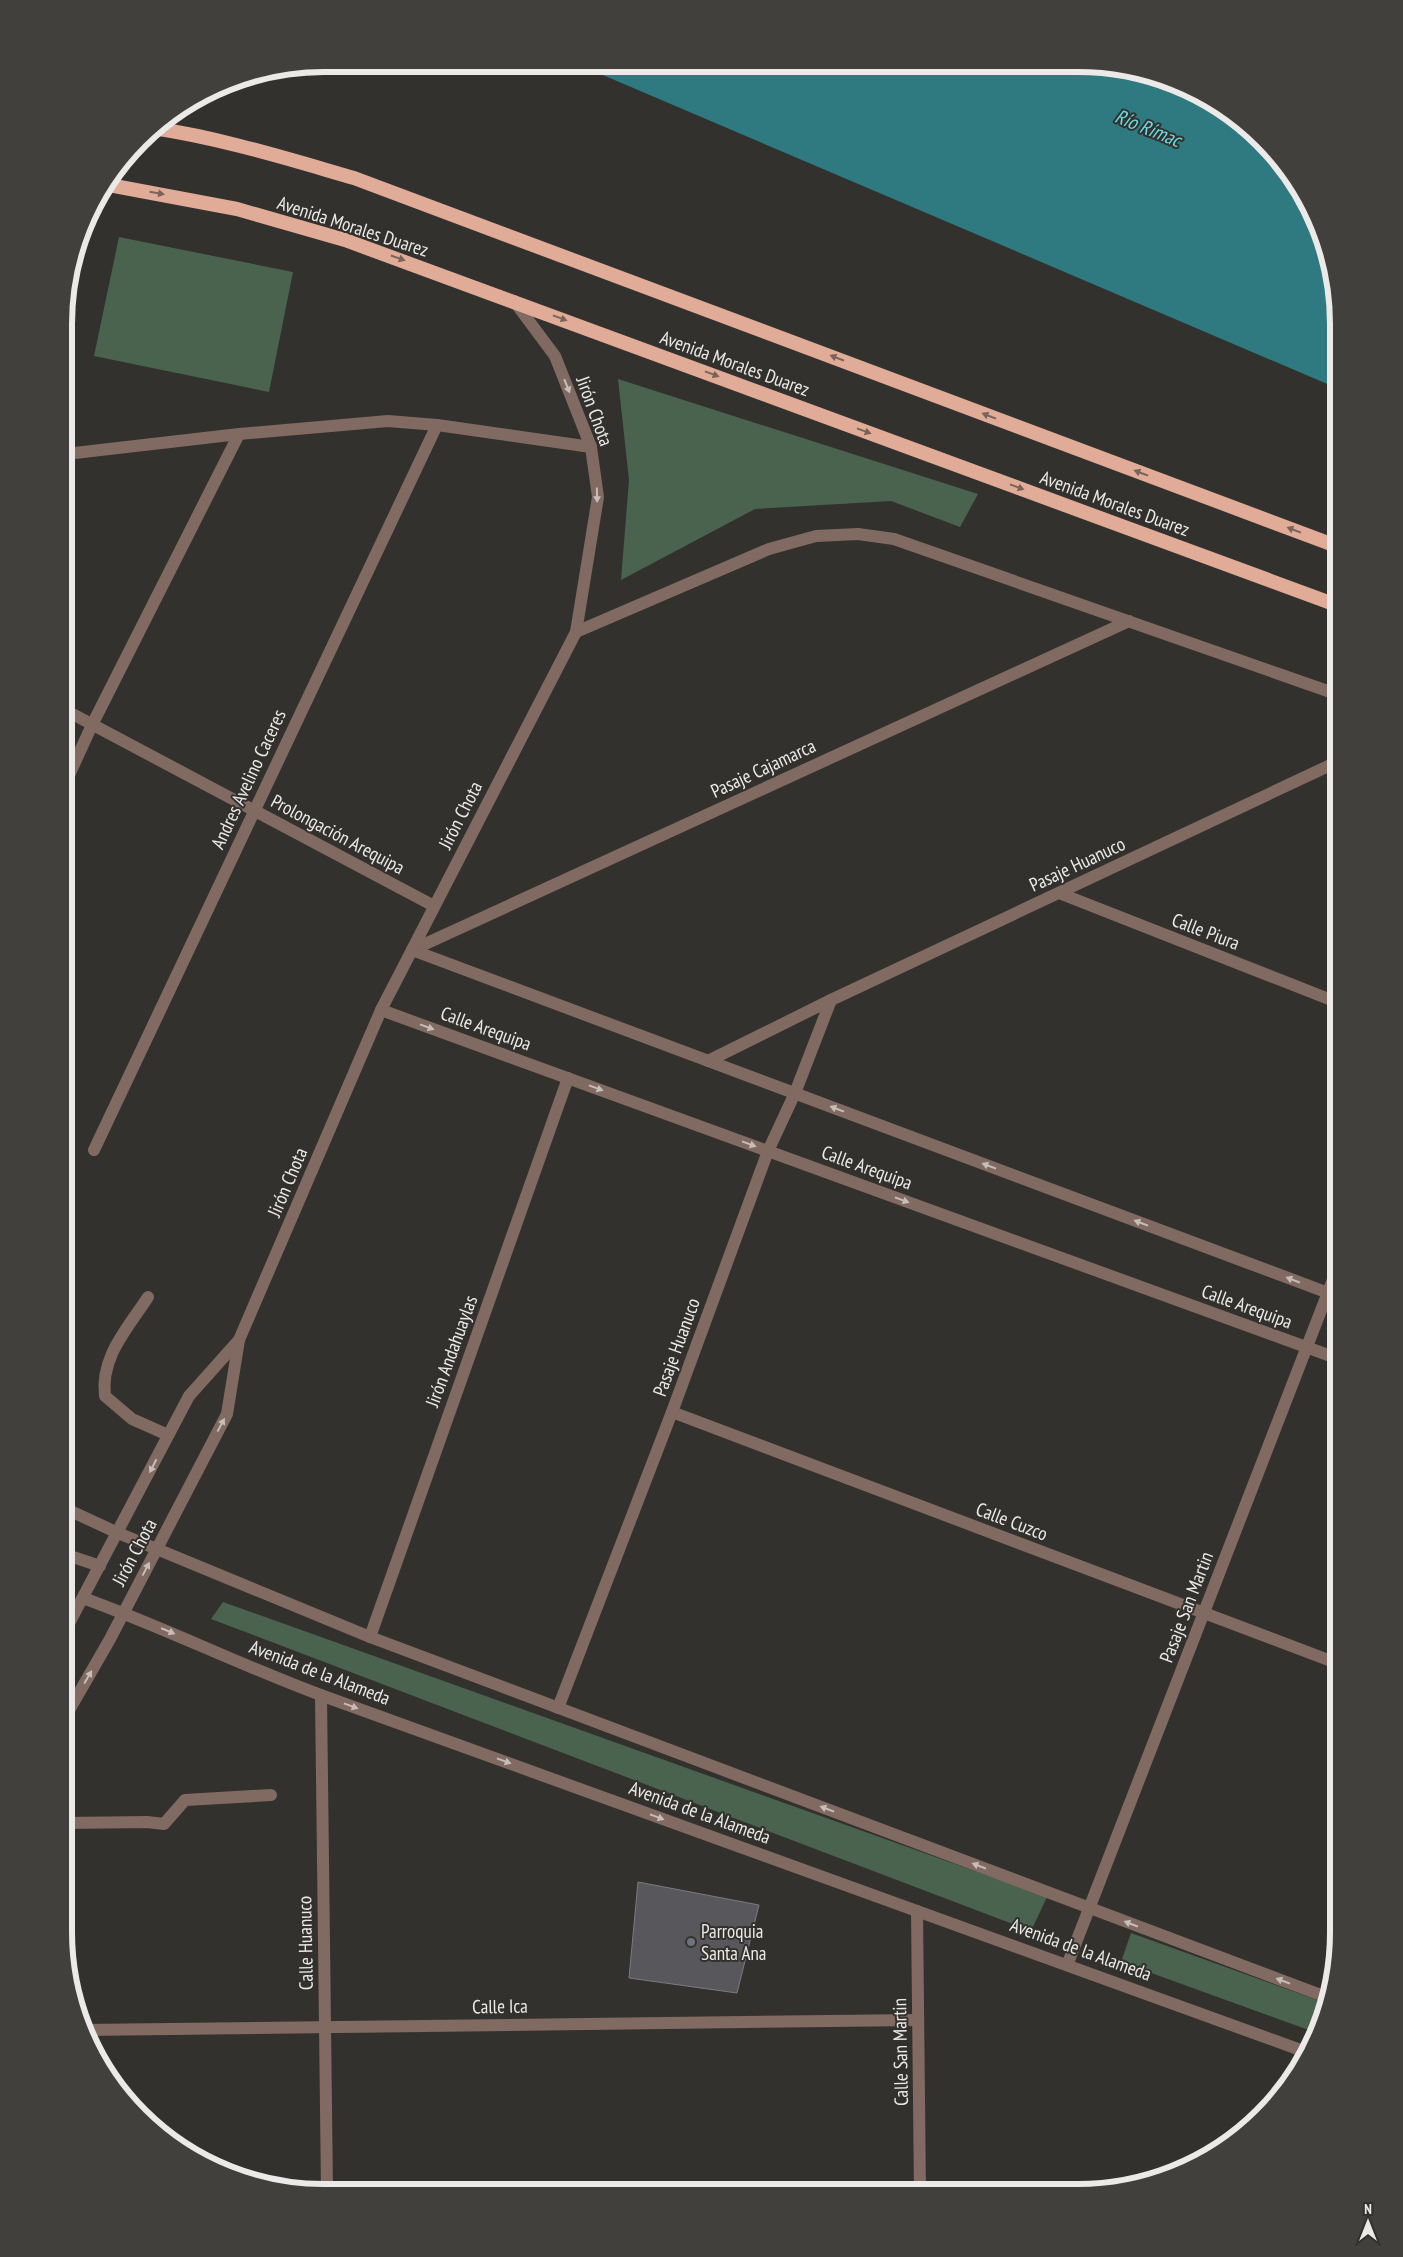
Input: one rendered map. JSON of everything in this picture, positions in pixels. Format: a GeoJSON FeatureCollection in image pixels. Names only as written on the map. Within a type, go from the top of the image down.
{"type":"FeatureCollection","features":[{"type":"Feature","properties":{"kind":"highway","name":"Avenida Morales Duarez"},"geometry":{"type":"LineString","coordinates":[[164,130],[259,151],[354,178],[1330,544]]}},
{"type":"Feature","properties":{"kind":"highway","name":"Avenida Morales Duarez"},"geometry":{"type":"LineString","coordinates":[[114,186],[237,209],[345,240],[1330,603]]}},
{"type":"Feature","properties":{"kind":"street","name":"Jirón Chota"},"geometry":{"type":"LineString","coordinates":[[72,1704],[227,1414],[239,1340],[381,1010],[576,632],[598,497],[591,447],[555,356],[514,301]]}},
{"type":"Feature","properties":{"kind":"street"},"geometry":{"type":"LineString","coordinates":[[72,453],[239,434],[388,421],[437,425],[591,447]]}},
{"type":"Feature","properties":{"kind":"street","name":"Andres Avelino Caceres"},"geometry":{"type":"LineString","coordinates":[[94,1150],[437,425]]}},
{"type":"Feature","properties":{"kind":"street"},"geometry":{"type":"LineString","coordinates":[[72,769],[92,725],[239,434]]}},
{"type":"Feature","properties":{"kind":"street"},"geometry":{"type":"LineString","coordinates":[[576,632],[769,549],[816,536],[858,534],[894,539],[1330,692]]}},
{"type":"Feature","properties":{"kind":"street","name":"Pasaje Cajamarca"},"geometry":{"type":"LineString","coordinates":[[412,950],[1129,621]]}},
{"type":"Feature","properties":{"kind":"street","name":"Prolongación Arequipa"},"geometry":{"type":"LineString","coordinates":[[72,714],[434,906]]}},
{"type":"Feature","properties":{"kind":"street","name":"Pasaje Huanuco"},"geometry":{"type":"LineString","coordinates":[[708,1061],[831,1000],[1330,765]]}},
{"type":"Feature","properties":{"kind":"street","name":"Calle Piura"},"geometry":{"type":"LineString","coordinates":[[1059,893],[1330,999]]}},
{"type":"Feature","properties":{"kind":"street"},"geometry":{"type":"LineString","coordinates":[[412,950],[1330,1294]]}},
{"type":"Feature","properties":{"kind":"street","name":"Pasaje Huanuco"},"geometry":{"type":"LineString","coordinates":[[558,1708],[672,1412],[768,1151],[796,1093],[831,1000]]}},
{"type":"Feature","properties":{"kind":"street","name":"Calle Arequipa"},"geometry":{"type":"LineString","coordinates":[[381,1010],[1330,1356]]}},
{"type":"Feature","properties":{"kind":"street","name":"Jirón Andahuaylas"},"geometry":{"type":"LineString","coordinates":[[370,1637],[568,1078]]}},
{"type":"Feature","properties":{"kind":"street"},"geometry":{"type":"LineString","coordinates":[[148,1297],[109,1356],[103,1382],[105,1396],[132,1419],[168,1435]]}},
{"type":"Feature","properties":{"kind":"street","name":"Pasaje San Martin"},"geometry":{"type":"LineString","coordinates":[[1068,1964],[1306,1348],[1330,1301]]}},
{"type":"Feature","properties":{"kind":"street","name":"Jirón Chota"},"geometry":{"type":"LineString","coordinates":[[72,1619],[189,1396],[239,1340]]}},
{"type":"Feature","properties":{"kind":"street","name":"Calle Cuzco"},"geometry":{"type":"LineString","coordinates":[[672,1412],[1330,1661]]}},
{"type":"Feature","properties":{"kind":"street"},"geometry":{"type":"LineString","coordinates":[[72,1512],[156,1550],[370,1637],[1323,1996]]}},
{"type":"Feature","properties":{"kind":"street"},"geometry":{"type":"LineString","coordinates":[[72,1557],[100,1566]]}},
{"type":"Feature","properties":{"kind":"street","name":"Avenida de la Alameda"},"geometry":{"type":"LineString","coordinates":[[83,1598],[123,1612],[321,1695],[1068,1964],[1302,2050]]}},
{"type":"Feature","properties":{"kind":"street","name":"Calle Huanuco"},"geometry":{"type":"LineString","coordinates":[[321,1695],[326,2184]]}},
{"type":"Feature","properties":{"kind":"street"},"geometry":{"type":"LineString","coordinates":[[72,1823],[146,1822],[164,1824],[185,1800],[271,1795]]}},
{"type":"Feature","properties":{"kind":"street","name":"Calle San Martin"},"geometry":{"type":"LineString","coordinates":[[917,1911],[920,2184]]}},
{"type":"Feature","properties":{"kind":"street","name":"Calle Ica"},"geometry":{"type":"LineString","coordinates":[[92,2030],[918,2020]]}},
{"type":"Feature","properties":{"kind":"green space"},"geometry":{"type":"Polygon","coordinates":[[[119,237],[293,272],[269,392],[94,356],[119,237]]]}},
{"type":"Feature","properties":{"kind":"green space"},"geometry":{"type":"Polygon","coordinates":[[[618,379],[978,494],[960,527],[891,501],[755,509],[621,580],[629,480],[618,379]]]}},
{"type":"Feature","properties":{"kind":"green space"},"geometry":{"type":"Polygon","coordinates":[[[223,1602],[1047,1897],[1031,1931],[211,1619],[223,1602]]]}},
{"type":"Feature","properties":{"kind":"green space"},"geometry":{"type":"Polygon","coordinates":[[[1131,1933],[1321,2001],[1310,2031],[1121,1962],[1131,1933]]]}},
{"type":"Feature","properties":{"kind":"water","name":"Río Rímac"},"geometry":{"type":"Polygon","coordinates":[[[596,72],[1079,72],[1128,77],[1160,86],[1190,98],[1232,124],[1257,146],[1279,171],[1305,213],[1317,243],[1326,275],[1330,308],[1330,385],[596,72]]]}},
{"type":"Feature","properties":{"kind":"building","name":"Parroquia Santa Ana"},"geometry":{"type":"Polygon","coordinates":[[[638,1882],[759,1905],[737,1993],[629,1978],[638,1882]]]}},
{"type":"Feature","properties":{"kind":"place","name":"Parroquia Santa Ana"},"geometry":{"type":"Point","coordinates":[691,1942]}}]}
